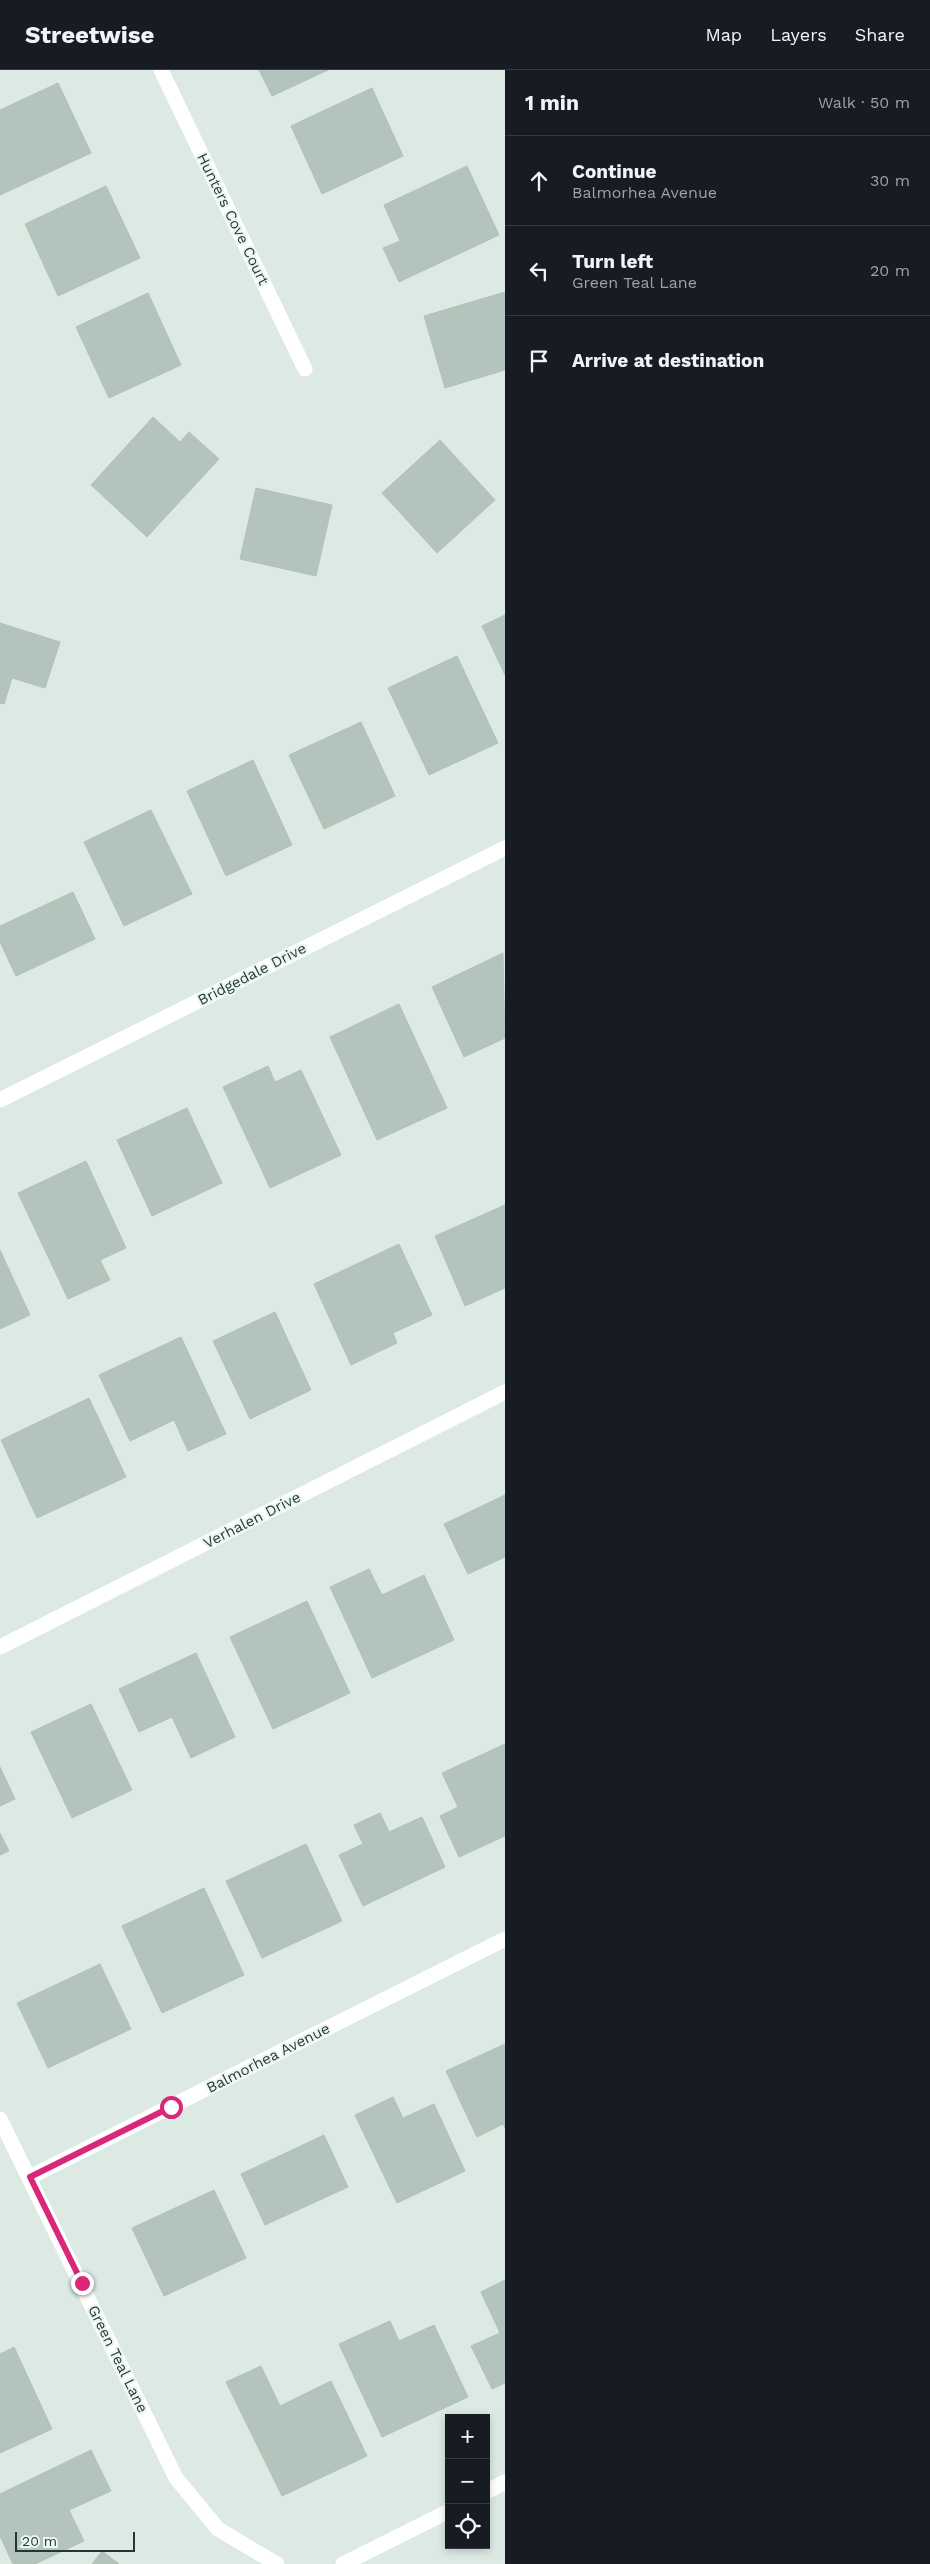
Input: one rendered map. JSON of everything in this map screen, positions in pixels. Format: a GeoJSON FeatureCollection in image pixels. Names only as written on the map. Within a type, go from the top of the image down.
{"type":"FeatureCollection","features":[{"type":"Feature","properties":{"kind":"street","name":"Hunters Cove Court"},"geometry":{"type":"LineString","coordinates":[[161,70],[305,368]]}},
{"type":"Feature","properties":{"kind":"street","name":"Bridgedale Drive"},"geometry":{"type":"LineString","coordinates":[[0,1100],[505,848]]}},
{"type":"Feature","properties":{"kind":"street","name":"Verhalen Drive"},"geometry":{"type":"LineString","coordinates":[[0,1647],[505,1392]]}},
{"type":"Feature","properties":{"kind":"street","name":"Balmorhea Avenue"},"geometry":{"type":"LineString","coordinates":[[30,2177],[505,1939]]}},
{"type":"Feature","properties":{"kind":"street","name":"Green Teal Lane"},"geometry":{"type":"LineString","coordinates":[[0,2119],[176,2478],[218,2529],[277,2564]]}},
{"type":"Feature","properties":{"kind":"street"},"geometry":{"type":"LineString","coordinates":[[490,2490],[505,2482]]}},
{"type":"Feature","properties":{"kind":"street"},"geometry":{"type":"LineString","coordinates":[[343,2564],[445,2513]]}},
{"type":"Feature","properties":{"kind":"building"},"geometry":{"type":"Polygon","coordinates":[[[259,70],[328,70],[272,96],[259,70]]]}},
{"type":"Feature","properties":{"kind":"building"},"geometry":{"type":"Polygon","coordinates":[[[58,83],[91,153],[0,195],[0,110],[58,83]]]}},
{"type":"Feature","properties":{"kind":"building"},"geometry":{"type":"Polygon","coordinates":[[[372,88],[403,156],[322,194],[291,126],[372,88]]]}},
{"type":"Feature","properties":{"kind":"building"},"geometry":{"type":"Polygon","coordinates":[[[467,166],[499,235],[399,282],[383,248],[400,241],[384,205],[467,166]]]}},
{"type":"Feature","properties":{"kind":"building"},"geometry":{"type":"Polygon","coordinates":[[[106,186],[140,258],[58,296],[25,224],[106,186]]]}},
{"type":"Feature","properties":{"kind":"building"},"geometry":{"type":"Polygon","coordinates":[[[505,292],[505,370],[445,388],[424,316],[505,292]]]}},
{"type":"Feature","properties":{"kind":"building"},"geometry":{"type":"Polygon","coordinates":[[[148,293],[181,365],[109,398],[76,327],[148,293]]]}},
{"type":"Feature","properties":{"kind":"building"},"geometry":{"type":"Polygon","coordinates":[[[153,417],[180,442],[189,432],[219,459],[147,537],[91,485],[153,417]]]}},
{"type":"Feature","properties":{"kind":"building"},"geometry":{"type":"Polygon","coordinates":[[[440,440],[495,500],[437,553],[382,493],[440,440]]]}},
{"type":"Feature","properties":{"kind":"building"},"geometry":{"type":"Polygon","coordinates":[[[256,488],[332,505],[316,576],[240,559],[256,488]]]}},
{"type":"Feature","properties":{"kind":"building"},"geometry":{"type":"Polygon","coordinates":[[[505,615],[505,675],[482,626],[505,615]]]}},
{"type":"Feature","properties":{"kind":"building"},"geometry":{"type":"Polygon","coordinates":[[[0,623],[60,642],[45,688],[12,678],[4,704],[0,703],[0,623]]]}},
{"type":"Feature","properties":{"kind":"building"},"geometry":{"type":"Polygon","coordinates":[[[457,656],[498,743],[429,775],[388,688],[457,656]]]}},
{"type":"Feature","properties":{"kind":"building"},"geometry":{"type":"Polygon","coordinates":[[[361,722],[395,796],[324,829],[289,755],[361,722]]]}},
{"type":"Feature","properties":{"kind":"building"},"geometry":{"type":"Polygon","coordinates":[[[253,760],[292,845],[226,876],[187,791],[253,760]]]}},
{"type":"Feature","properties":{"kind":"building"},"geometry":{"type":"Polygon","coordinates":[[[151,810],[192,894],[124,926],[84,842],[151,810]]]}},
{"type":"Feature","properties":{"kind":"building"},"geometry":{"type":"Polygon","coordinates":[[[73,892],[95,939],[16,976],[0,942],[0,926],[73,892]]]}},
{"type":"Feature","properties":{"kind":"building"},"geometry":{"type":"Polygon","coordinates":[[[503,953],[505,1038],[464,1057],[432,987],[503,953]]]}},
{"type":"Feature","properties":{"kind":"building"},"geometry":{"type":"Polygon","coordinates":[[[399,1004],[447,1108],[377,1140],[330,1037],[399,1004]]]}},
{"type":"Feature","properties":{"kind":"building"},"geometry":{"type":"Polygon","coordinates":[[[268,1066],[275,1082],[301,1070],[341,1155],[270,1188],[223,1087],[268,1066]]]}},
{"type":"Feature","properties":{"kind":"building"},"geometry":{"type":"Polygon","coordinates":[[[187,1108],[222,1183],[152,1216],[117,1140],[187,1108]]]}},
{"type":"Feature","properties":{"kind":"building"},"geometry":{"type":"Polygon","coordinates":[[[86,1161],[126,1248],[100,1260],[110,1280],[68,1299],[18,1193],[86,1161]]]}},
{"type":"Feature","properties":{"kind":"building"},"geometry":{"type":"Polygon","coordinates":[[[505,1205],[505,1288],[465,1306],[435,1236],[505,1205]]]}},
{"type":"Feature","properties":{"kind":"building"},"geometry":{"type":"Polygon","coordinates":[[[399,1244],[432,1315],[393,1333],[397,1343],[351,1365],[314,1284],[399,1244]]]}},
{"type":"Feature","properties":{"kind":"building"},"geometry":{"type":"Polygon","coordinates":[[[0,1250],[30,1315],[0,1329],[0,1250]]]}},
{"type":"Feature","properties":{"kind":"building"},"geometry":{"type":"Polygon","coordinates":[[[275,1312],[311,1390],[250,1419],[213,1341],[275,1312]]]}},
{"type":"Feature","properties":{"kind":"building"},"geometry":{"type":"Polygon","coordinates":[[[181,1337],[226,1434],[188,1451],[174,1420],[130,1441],[99,1375],[181,1337]]]}},
{"type":"Feature","properties":{"kind":"building"},"geometry":{"type":"Polygon","coordinates":[[[89,1398],[126,1477],[37,1518],[1,1440],[89,1398]]]}},
{"type":"Feature","properties":{"kind":"building"},"geometry":{"type":"Polygon","coordinates":[[[505,1495],[505,1557],[468,1574],[444,1524],[505,1495]]]}},
{"type":"Feature","properties":{"kind":"building"},"geometry":{"type":"Polygon","coordinates":[[[369,1569],[382,1595],[424,1575],[454,1640],[372,1678],[330,1587],[369,1569]]]}},
{"type":"Feature","properties":{"kind":"building"},"geometry":{"type":"Polygon","coordinates":[[[307,1601],[350,1693],[273,1729],[230,1637],[307,1601]]]}},
{"type":"Feature","properties":{"kind":"building"},"geometry":{"type":"Polygon","coordinates":[[[196,1653],[235,1737],[191,1758],[172,1717],[139,1732],[119,1689],[196,1653]]]}},
{"type":"Feature","properties":{"kind":"building"},"geometry":{"type":"Polygon","coordinates":[[[91,1704],[132,1790],[72,1818],[31,1732],[91,1704]]]}},
{"type":"Feature","properties":{"kind":"building"},"geometry":{"type":"Polygon","coordinates":[[[505,1744],[505,1836],[459,1857],[440,1816],[458,1807],[442,1773],[505,1744]]]}},
{"type":"Feature","properties":{"kind":"building"},"geometry":{"type":"Polygon","coordinates":[[[0,1767],[15,1799],[0,1806],[0,1767]]]}},
{"type":"Feature","properties":{"kind":"building"},"geometry":{"type":"Polygon","coordinates":[[[380,1813],[389,1832],[422,1817],[445,1867],[363,1906],[339,1855],[363,1844],[354,1825],[380,1813]]]}},
{"type":"Feature","properties":{"kind":"building"},"geometry":{"type":"Polygon","coordinates":[[[0,1833],[9,1851],[0,1855],[0,1833]]]}},
{"type":"Feature","properties":{"kind":"building"},"geometry":{"type":"Polygon","coordinates":[[[306,1844],[342,1921],[262,1958],[226,1881],[306,1844]]]}},
{"type":"Feature","properties":{"kind":"building"},"geometry":{"type":"Polygon","coordinates":[[[204,1888],[244,1975],[162,2013],[122,1926],[204,1888]]]}},
{"type":"Feature","properties":{"kind":"building"},"geometry":{"type":"Polygon","coordinates":[[[100,1964],[131,2029],[48,2068],[17,2003],[100,1964]]]}},
{"type":"Feature","properties":{"kind":"building"},"geometry":{"type":"Polygon","coordinates":[[[505,2044],[505,2128],[503,2124],[477,2137],[446,2071],[505,2044]]]}},
{"type":"Feature","properties":{"kind":"building"},"geometry":{"type":"Polygon","coordinates":[[[393,2097],[403,2118],[434,2104],[465,2171],[397,2203],[355,2115],[393,2097]]]}},
{"type":"Feature","properties":{"kind":"building"},"geometry":{"type":"Polygon","coordinates":[[[324,2135],[348,2187],[265,2225],[241,2174],[324,2135]]]}},
{"type":"Feature","properties":{"kind":"building"},"geometry":{"type":"Polygon","coordinates":[[[214,2190],[246,2258],[164,2296],[132,2228],[214,2190]]]}},
{"type":"Feature","properties":{"kind":"building"},"geometry":{"type":"Polygon","coordinates":[[[505,2280],[505,2383],[492,2389],[471,2346],[500,2333],[481,2292],[505,2280]]]}},
{"type":"Feature","properties":{"kind":"building"},"geometry":{"type":"Polygon","coordinates":[[[390,2321],[399,2341],[434,2325],[468,2397],[382,2437],[339,2344],[390,2321]]]}},
{"type":"Feature","properties":{"kind":"building"},"geometry":{"type":"Polygon","coordinates":[[[14,2347],[52,2429],[0,2453],[0,2354],[14,2347]]]}},
{"type":"Feature","properties":{"kind":"building"},"geometry":{"type":"Polygon","coordinates":[[[261,2366],[280,2406],[331,2381],[367,2456],[282,2496],[226,2382],[261,2366]]]}},
{"type":"Feature","properties":{"kind":"building"},"geometry":{"type":"Polygon","coordinates":[[[91,2450],[111,2491],[69,2510],[84,2541],[35,2564],[13,2564],[0,2536],[0,2494],[91,2450]]]}},
{"type":"Feature","properties":{"kind":"building"},"geometry":{"type":"Polygon","coordinates":[[[102,2551],[119,2564],[92,2564],[102,2551]]]}},
{"type":"Feature","properties":{"kind":"route"},"geometry":{"type":"LineString","coordinates":[[82,2283],[30,2177],[171,2107]]}}]}
